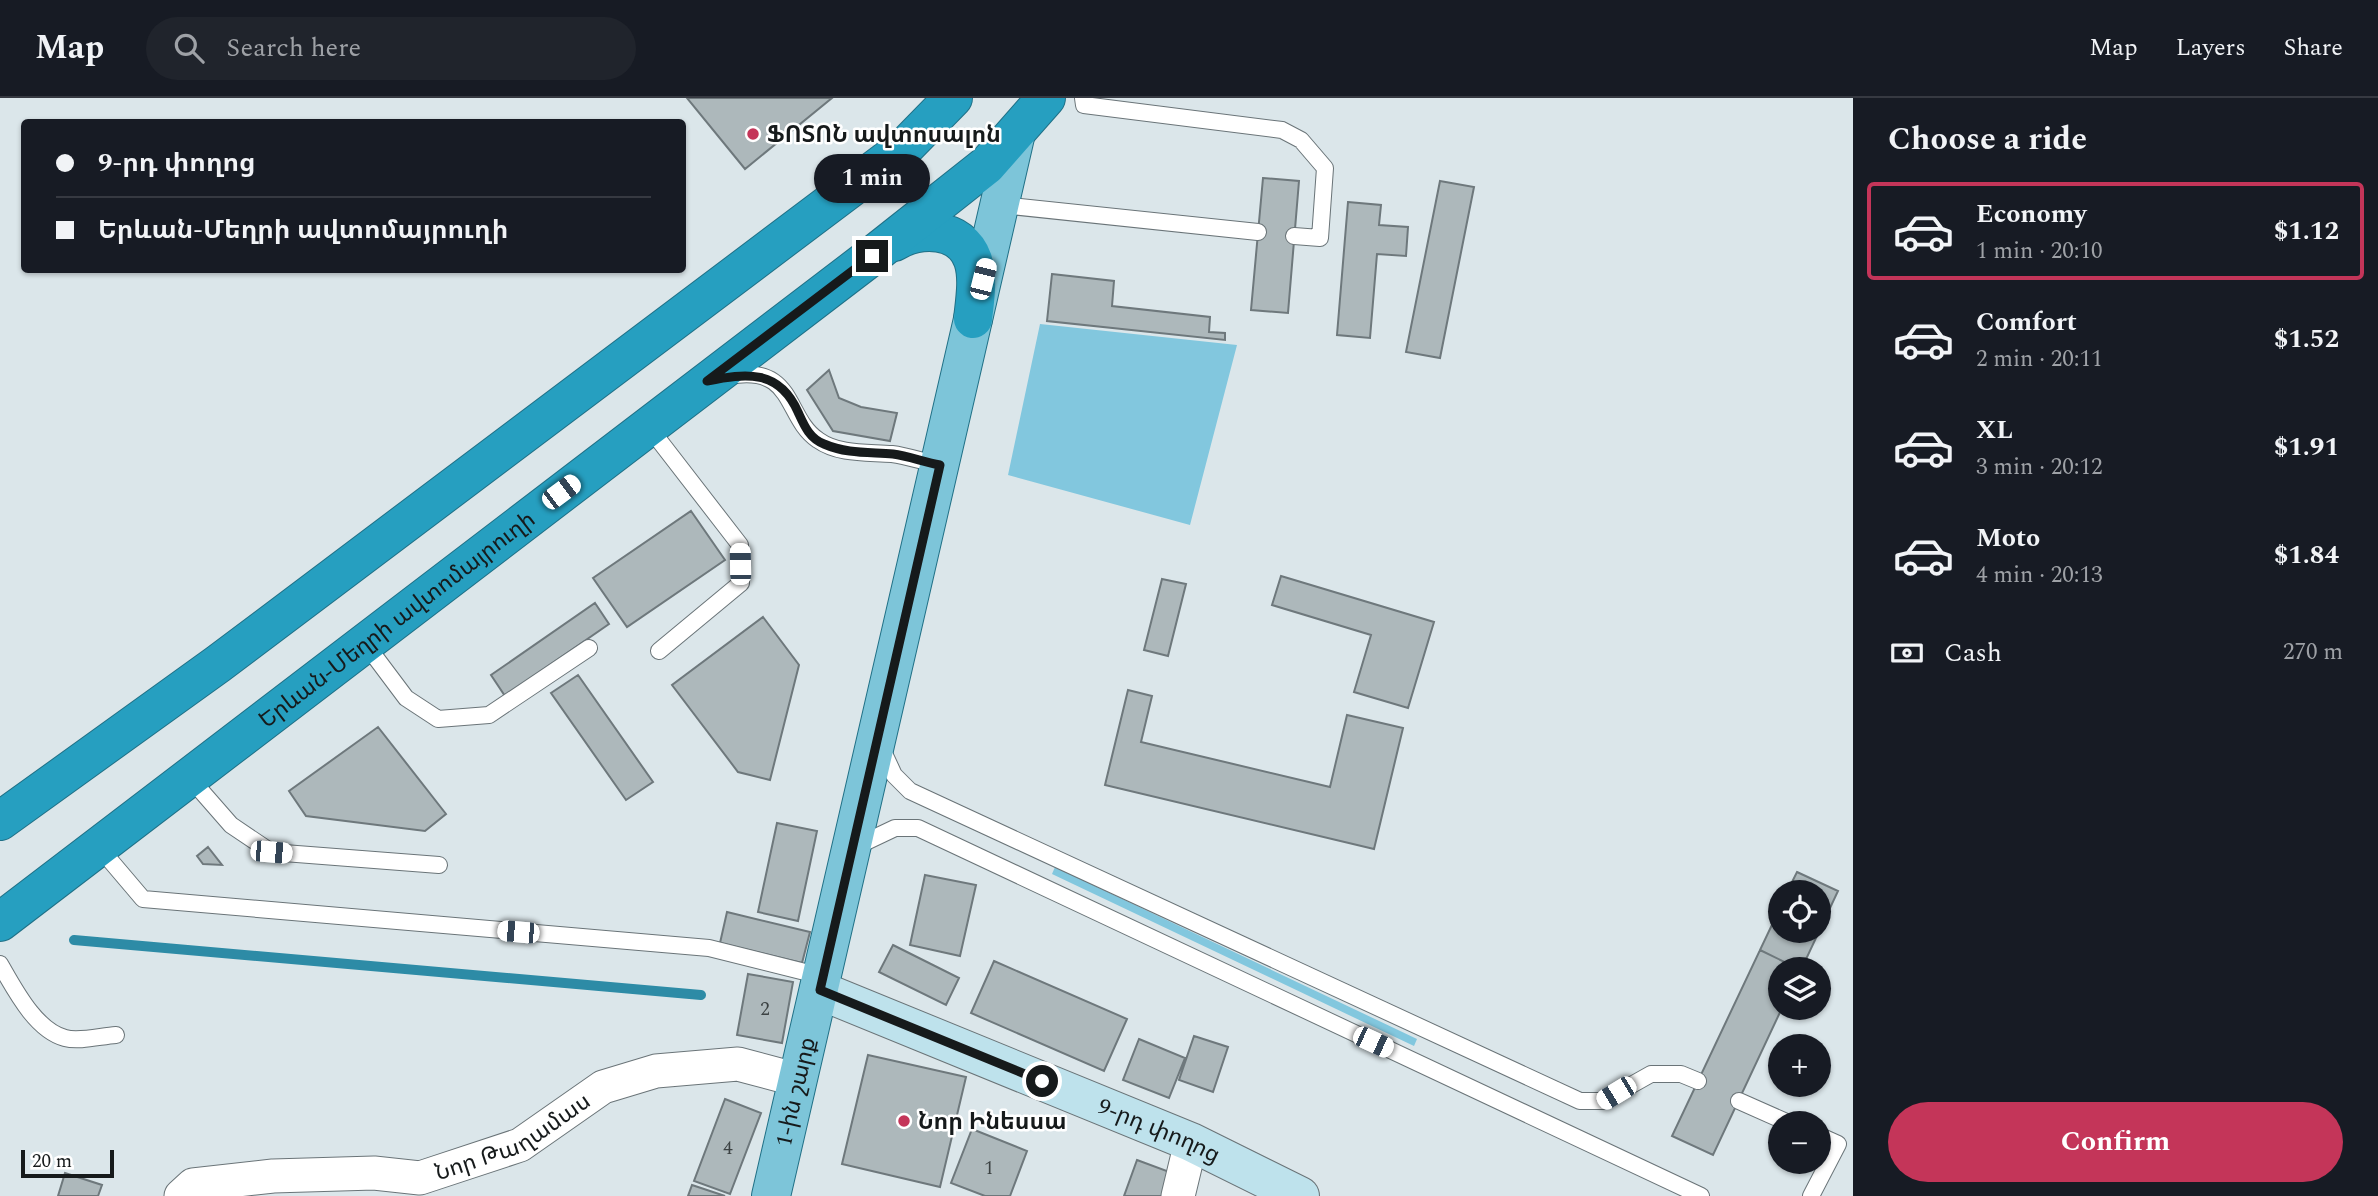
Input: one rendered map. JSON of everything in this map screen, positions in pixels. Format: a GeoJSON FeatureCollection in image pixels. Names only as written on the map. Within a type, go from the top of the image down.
{"type":"FeatureCollection","features":[{"type":"Feature","properties":{"kind":"highway"},"geometry":{"type":"LineString","coordinates":[[0,821],[218,664],[905,147],[953,98]]}},
{"type":"Feature","properties":{"kind":"highway"},"geometry":{"type":"LineString","coordinates":[[1015,137],[1023,98]]}},
{"type":"Feature","properties":{"kind":"highway","name":"Երևան-Մեղրի ավտոմայրուղի"},"geometry":{"type":"LineString","coordinates":[[0,922],[872,256],[987,165],[1015,137],[1046,98]]}},
{"type":"Feature","properties":{"kind":"highway"},"geometry":{"type":"LineString","coordinates":[[872,256],[915,232],[950,235],[961,243],[973,260],[976,289],[973,319]]}},
{"type":"Feature","properties":{"kind":"main road","name":"1-ին շարք"},"geometry":{"type":"LineString","coordinates":[[771,1196],[1015,137]]}},
{"type":"Feature","properties":{"kind":"street","name":"9-րդ փողոց"},"geometry":{"type":"LineString","coordinates":[[821,983],[1191,1142],[1300,1196]]}},
{"type":"Feature","properties":{"kind":"street","name":"Նոր Թաղամաս"},"geometry":{"type":"LineString","coordinates":[[181,1196],[193,1185],[273,1176],[374,1173],[418,1187],[520,1145],[603,1087],[656,1071],[738,1064],[799,1080]]}},
{"type":"Feature","properties":{"kind":"street"},"geometry":{"type":"LineString","coordinates":[[1178,1196],[1191,1142]]}},
{"type":"Feature","properties":{"kind":"lane"},"geometry":{"type":"LineString","coordinates":[[1083,98],[1084,105],[1261,126],[1301,140],[1325,168],[1320,238],[1294,236]]}},
{"type":"Feature","properties":{"kind":"lane"},"geometry":{"type":"LineString","coordinates":[[1001,205],[1258,232]]}},
{"type":"Feature","properties":{"kind":"lane"},"geometry":{"type":"LineString","coordinates":[[707,381],[742,374],[761,376],[776,384],[790,398],[802,424],[822,443],[851,452],[894,454],[940,465]]}},
{"type":"Feature","properties":{"kind":"lane"},"geometry":{"type":"LineString","coordinates":[[648,426],[740,545],[741,583],[659,651]]}},
{"type":"Feature","properties":{"kind":"lane"},"geometry":{"type":"LineString","coordinates":[[365,642],[406,698],[438,719],[489,715],[589,648]]}},
{"type":"Feature","properties":{"kind":"lane"},"geometry":{"type":"LineString","coordinates":[[877,741],[894,775],[910,791],[1580,1101],[1603,1101],[1651,1074],[1681,1074],[1698,1081]]}},
{"type":"Feature","properties":{"kind":"lane"},"geometry":{"type":"LineString","coordinates":[[189,777],[231,825],[271,852],[439,865]]}},
{"type":"Feature","properties":{"kind":"lane"},"geometry":{"type":"LineString","coordinates":[[853,848],[895,828],[918,828],[1701,1196]]}},
{"type":"Feature","properties":{"kind":"lane"},"geometry":{"type":"LineString","coordinates":[[97,846],[144,900],[709,948],[821,983]]}},
{"type":"Feature","properties":{"kind":"lane"},"geometry":{"type":"LineString","coordinates":[[0,964],[17,993],[47,1028],[66,1039],[116,1035]]}},
{"type":"Feature","properties":{"kind":"lane"},"geometry":{"type":"LineString","coordinates":[[1739,1101],[1768,1114]]}},
{"type":"Feature","properties":{"kind":"lane"},"geometry":{"type":"LineString","coordinates":[[1831,1141],[1838,1144],[1831,1157]]}},
{"type":"Feature","properties":{"kind":"lane"},"geometry":{"type":"LineString","coordinates":[[1811,1196],[1822,1174]]}},
{"type":"Feature","properties":{"kind":"shaded area"},"geometry":{"type":"Polygon","coordinates":[[[1040,324],[1237,345],[1190,525],[1008,475],[1040,324]]]}},
{"type":"Feature","properties":{"kind":"shaded area"},"geometry":{"type":"Polygon","coordinates":[[[1055,867],[1417,1039],[1414,1046],[1052,874],[1055,867]]]}},
{"type":"Feature","properties":{"kind":"building","name":"ՖՈՏՈՆ ավտոսալոն"},"geometry":{"type":"Polygon","coordinates":[[[687,98],[832,98],[745,169],[687,98]]]}},
{"type":"Feature","properties":{"kind":"building"},"geometry":{"type":"Polygon","coordinates":[[[1263,178],[1299,181],[1288,313],[1251,310],[1263,178]]]}},
{"type":"Feature","properties":{"kind":"building"},"geometry":{"type":"Polygon","coordinates":[[[1440,181],[1474,187],[1440,358],[1406,352],[1440,181]]]}},
{"type":"Feature","properties":{"kind":"building"},"geometry":{"type":"Polygon","coordinates":[[[1348,202],[1381,205],[1379,225],[1408,227],[1406,256],[1377,254],[1370,338],[1337,335],[1348,202]]]}},
{"type":"Feature","properties":{"kind":"building"},"geometry":{"type":"Polygon","coordinates":[[[1052,274],[1114,281],[1112,306],[1210,317],[1209,332],[1225,333],[1225,340],[1047,321],[1052,274]]]}},
{"type":"Feature","properties":{"kind":"building"},"geometry":{"type":"Polygon","coordinates":[[[829,370],[839,398],[861,407],[897,413],[890,441],[833,431],[807,390],[829,370]]]}},
{"type":"Feature","properties":{"kind":"building"},"geometry":{"type":"Polygon","coordinates":[[[691,511],[725,560],[627,627],[593,578],[691,511]]]}},
{"type":"Feature","properties":{"kind":"building"},"geometry":{"type":"Polygon","coordinates":[[[1281,576],[1434,622],[1408,708],[1354,692],[1371,635],[1272,605],[1281,576]]]}},
{"type":"Feature","properties":{"kind":"building"},"geometry":{"type":"Polygon","coordinates":[[[1162,579],[1186,584],[1168,656],[1144,650],[1162,579]]]}},
{"type":"Feature","properties":{"kind":"building"},"geometry":{"type":"Polygon","coordinates":[[[595,603],[609,624],[505,696],[491,675],[595,603]]]}},
{"type":"Feature","properties":{"kind":"building"},"geometry":{"type":"Polygon","coordinates":[[[763,617],[799,665],[770,780],[738,772],[672,685],[763,617]]]}},
{"type":"Feature","properties":{"kind":"building"},"geometry":{"type":"Polygon","coordinates":[[[578,675],[653,782],[626,800],[551,693],[578,675]]]}},
{"type":"Feature","properties":{"kind":"building"},"geometry":{"type":"Polygon","coordinates":[[[1128,690],[1152,696],[1141,742],[1330,787],[1347,715],[1403,728],[1374,849],[1105,785],[1128,690]]]}},
{"type":"Feature","properties":{"kind":"building"},"geometry":{"type":"Polygon","coordinates":[[[378,727],[446,814],[425,831],[306,816],[289,791],[378,727]]]}},
{"type":"Feature","properties":{"kind":"building"},"geometry":{"type":"Polygon","coordinates":[[[777,823],[817,831],[798,921],[758,912],[777,823]]]}},
{"type":"Feature","properties":{"kind":"building"},"geometry":{"type":"Polygon","coordinates":[[[208,847],[222,865],[203,864],[197,856],[208,847]]]}},
{"type":"Feature","properties":{"kind":"building"},"geometry":{"type":"Polygon","coordinates":[[[1797,872],[1814,880],[1793,880],[1797,872]]]}},
{"type":"Feature","properties":{"kind":"building"},"geometry":{"type":"Polygon","coordinates":[[[925,875],[976,885],[960,956],[910,945],[925,875]]]}},
{"type":"Feature","properties":{"kind":"building"},"geometry":{"type":"Polygon","coordinates":[[[1831,888],[1838,891],[1831,906],[1831,888]]]}},
{"type":"Feature","properties":{"kind":"building"},"geometry":{"type":"Polygon","coordinates":[[[727,912],[810,932],[802,963],[720,943],[727,912]]]}},
{"type":"Feature","properties":{"kind":"building"},"geometry":{"type":"Polygon","coordinates":[[[1768,933],[1768,943],[1814,943],[1807,957],[1774,957],[1760,950],[1768,933]]]}},
{"type":"Feature","properties":{"kind":"building"},"geometry":{"type":"Polygon","coordinates":[[[893,945],[959,978],[946,1005],[879,972],[893,945]]]}},
{"type":"Feature","properties":{"kind":"building"},"geometry":{"type":"Polygon","coordinates":[[[1760,950],[1774,957],[1768,957],[1768,1020],[1776,1020],[1713,1155],[1672,1136],[1760,950]]]}},
{"type":"Feature","properties":{"kind":"building"},"geometry":{"type":"Polygon","coordinates":[[[994,961],[1127,1019],[1104,1071],[971,1013],[994,961]]]}},
{"type":"Feature","properties":{"kind":"building"},"geometry":{"type":"Polygon","coordinates":[[[748,974],[793,982],[782,1043],[737,1035],[748,974]]]}},
{"type":"Feature","properties":{"kind":"building"},"geometry":{"type":"Polygon","coordinates":[[[1194,1036],[1228,1047],[1213,1092],[1179,1080],[1194,1036]]]}},
{"type":"Feature","properties":{"kind":"building"},"geometry":{"type":"Polygon","coordinates":[[[1139,1039],[1185,1058],[1169,1098],[1123,1080],[1139,1039]]]}},
{"type":"Feature","properties":{"kind":"building"},"geometry":{"type":"Polygon","coordinates":[[[868,1055],[966,1077],[940,1187],[842,1164],[868,1055]]]}},
{"type":"Feature","properties":{"kind":"building"},"geometry":{"type":"Polygon","coordinates":[[[725,1099],[761,1113],[730,1194],[694,1181],[725,1099]]]}},
{"type":"Feature","properties":{"kind":"building"},"geometry":{"type":"Polygon","coordinates":[[[972,1129],[1027,1151],[1010,1196],[985,1196],[951,1183],[972,1129]]]}},
{"type":"Feature","properties":{"kind":"building"},"geometry":{"type":"Polygon","coordinates":[[[1137,1160],[1175,1174],[1167,1196],[1124,1196],[1137,1160]]]}},
{"type":"Feature","properties":{"kind":"building"},"geometry":{"type":"Polygon","coordinates":[[[65,1173],[102,1185],[98,1196],[58,1196],[65,1173]]]}},
{"type":"Feature","properties":{"kind":"building"},"geometry":{"type":"Polygon","coordinates":[[[692,1185],[725,1196],[688,1196],[692,1185]]]}},
{"type":"Feature","properties":{"kind":"waterway"},"geometry":{"type":"LineString","coordinates":[[74,940],[701,995]]}},
{"type":"Feature","properties":{"kind":"place","name":"ՖՈՏՈՆ ավտոսալոն"},"geometry":{"type":"Point","coordinates":[753,134]}},
{"type":"Feature","properties":{"kind":"place","name":"Նոր Ինեսսա"},"geometry":{"type":"Point","coordinates":[904,1121]}},
{"type":"Feature","properties":{"kind":"route"},"geometry":{"type":"LineString","coordinates":[[872,256],[707,381],[742,374],[761,376],[776,384],[790,398],[802,424],[811,436],[822,443],[851,452],[894,454],[940,465],[820,990],[1042,1081]]}}]}
